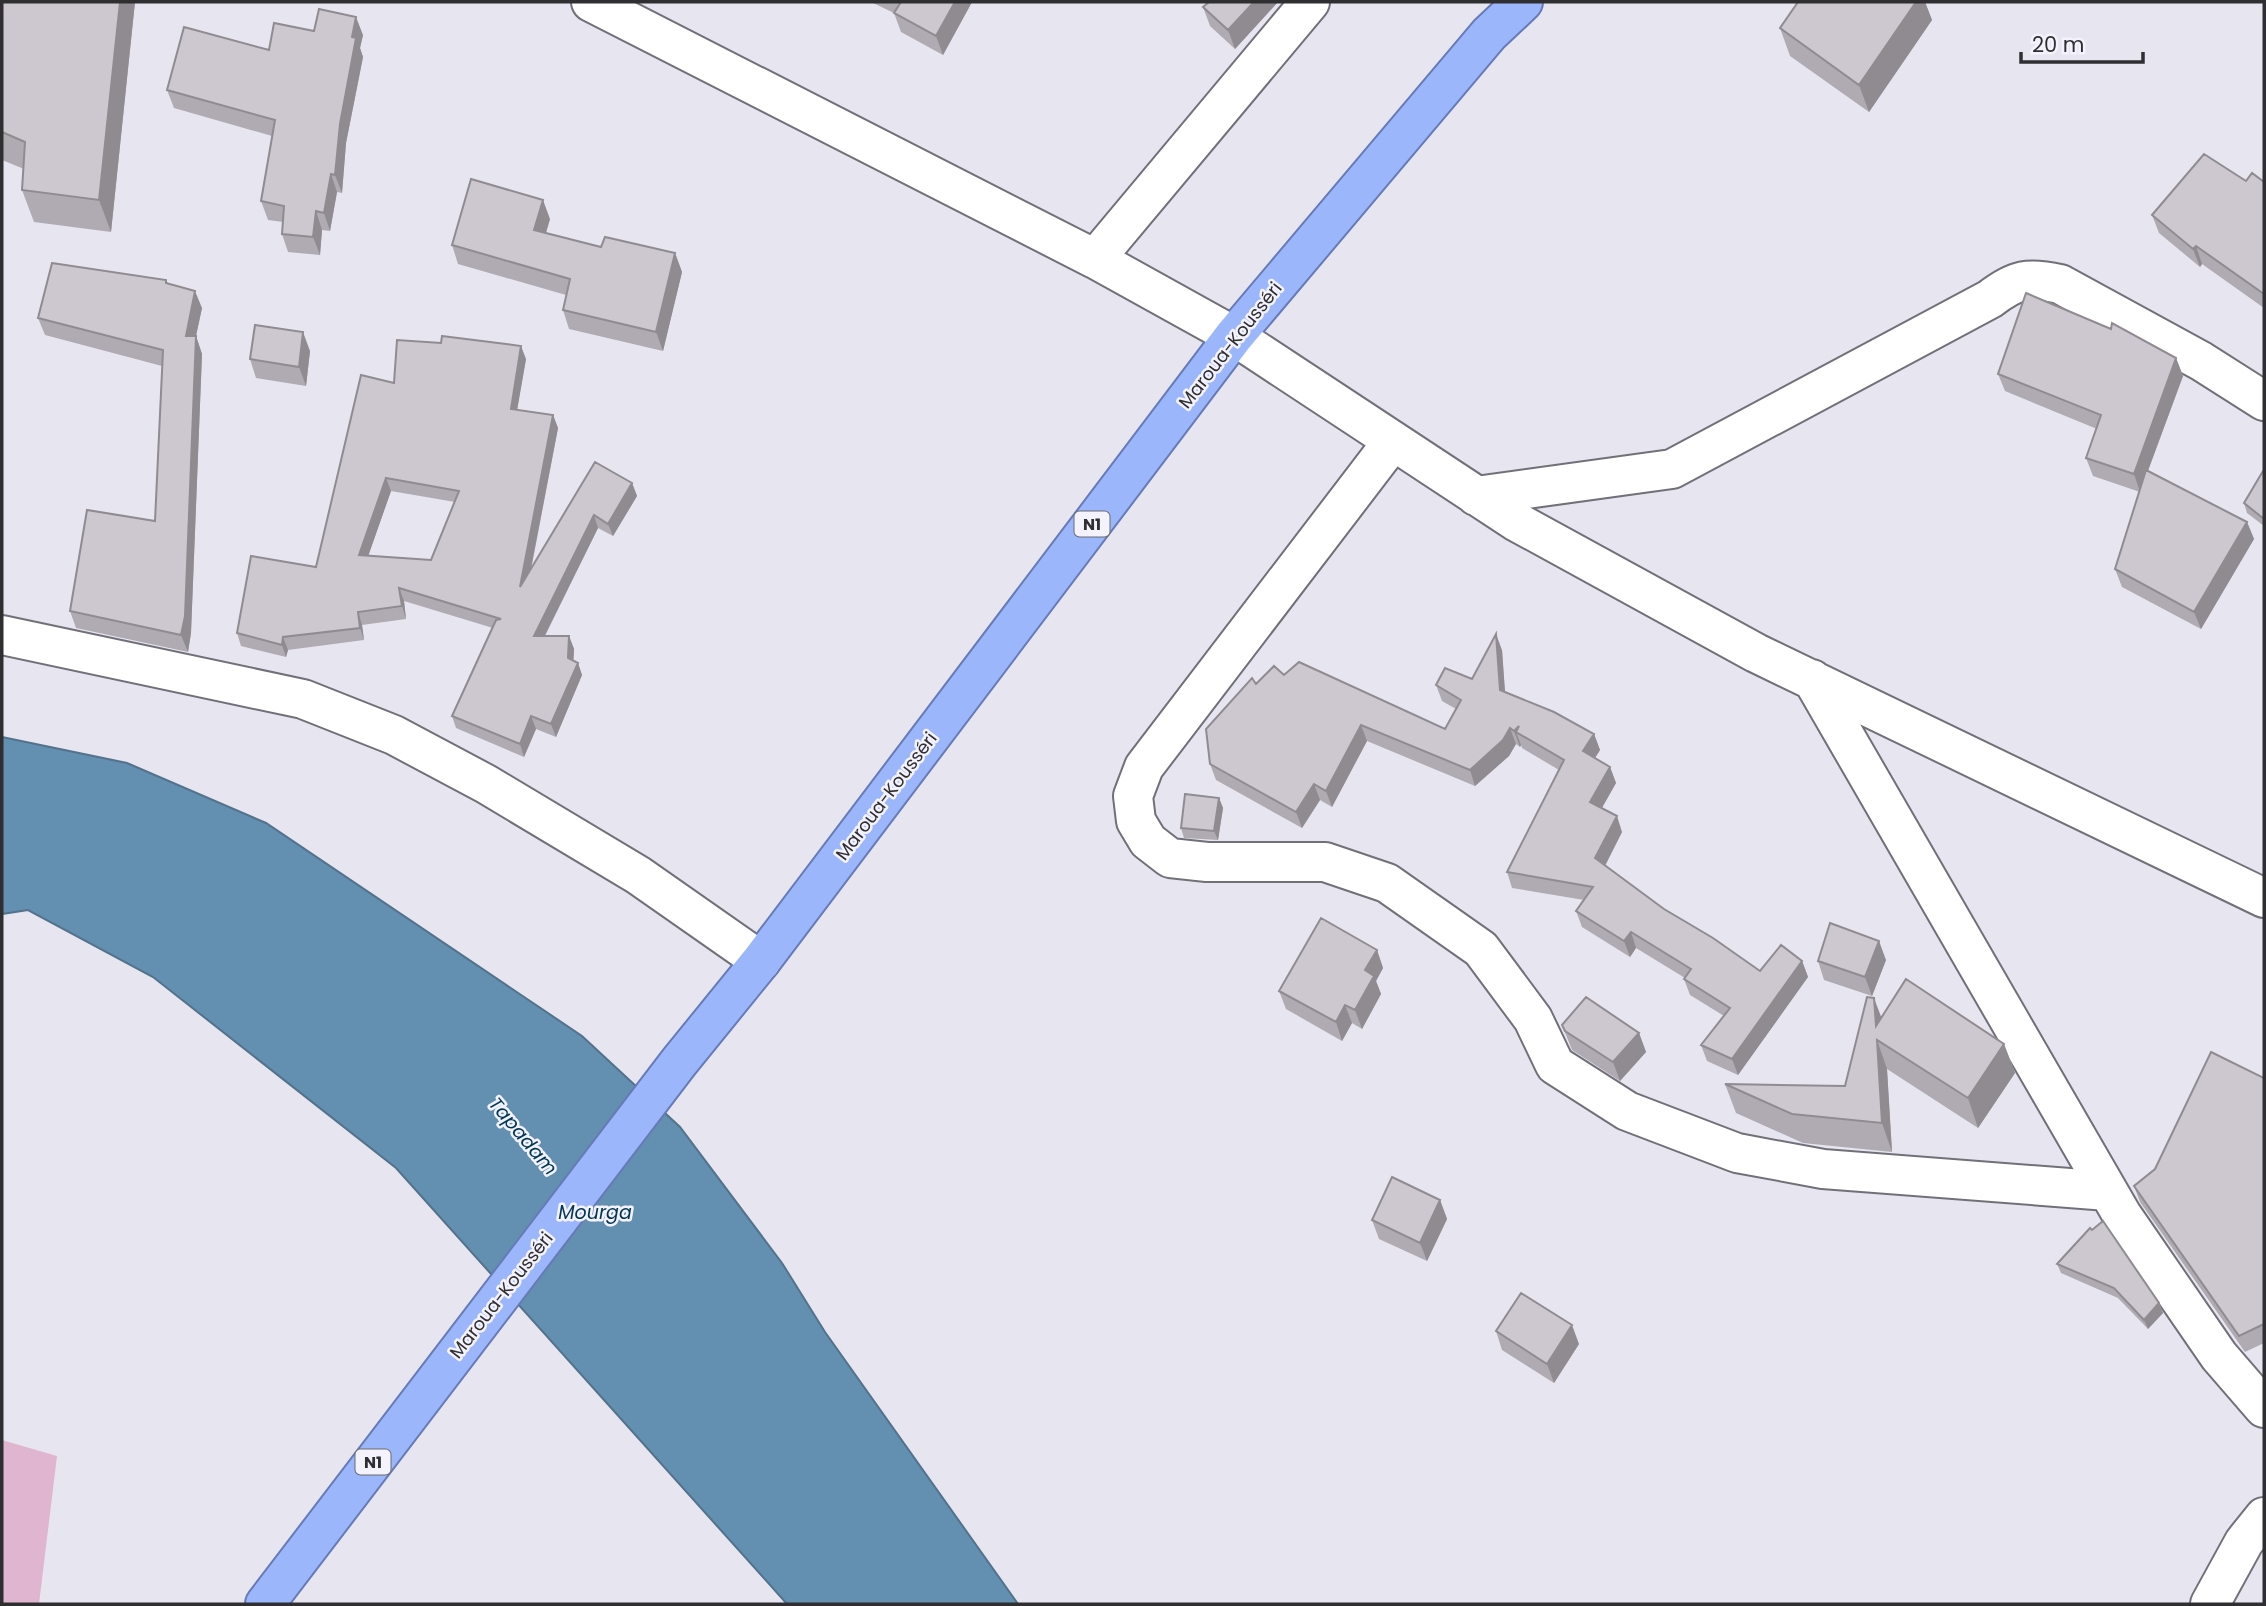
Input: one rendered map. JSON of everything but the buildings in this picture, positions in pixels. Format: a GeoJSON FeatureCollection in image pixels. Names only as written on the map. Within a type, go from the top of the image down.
{"type":"FeatureCollection","features":[{"type":"Feature","properties":{"kind":"highway","name":"Maroua-Kousséri"},"geometry":{"type":"LineString","coordinates":[[265,1604],[679,1062],[761,961],[1234,336],[1489,34],[1523,2]]}},
{"type":"Feature","properties":{"kind":"street"},"geometry":{"type":"LineString","coordinates":[[592,2],[1095,258],[1234,336],[1476,496],[1756,653],[2264,898]]}},
{"type":"Feature","properties":{"kind":"street"},"geometry":{"type":"LineString","coordinates":[[1095,258],[1311,2]]}},
{"type":"Feature","properties":{"kind":"street"},"geometry":{"type":"LineString","coordinates":[[1476,496],[1672,469],[1990,299],[2010,283],[2036,279],[2060,284],[2201,361],[2264,401]]}},
{"type":"Feature","properties":{"kind":"street"},"geometry":{"type":"LineString","coordinates":[[1393,441],[1144,767],[1133,796],[1136,821],[1148,841],[1170,858],[1207,862],[1325,862],[1387,883],[1481,949],[1533,1019],[1555,1065],[1626,1111],[1737,1153],[1823,1169],[2108,1191]]}},
{"type":"Feature","properties":{"kind":"street"},"geometry":{"type":"LineString","coordinates":[[2,635],[303,699],[394,735],[486,784],[638,874],[761,961]]}},
{"type":"Feature","properties":{"kind":"street"},"geometry":{"type":"LineString","coordinates":[[1812,679],[2108,1191],[2219,1356],[2264,1408]]}},
{"type":"Feature","properties":{"kind":"street"},"geometry":{"type":"LineString","coordinates":[[2210,1604],[2244,1542],[2264,1517]]}},
{"type":"Feature","properties":{"kind":"shaded area"},"geometry":{"type":"Polygon","coordinates":[[[2,1440],[57,1456],[39,1604],[2,1604],[2,1440]]]}},
{"type":"Feature","properties":{"kind":"water","name":"Mourga"},"geometry":{"type":"Polygon","coordinates":[[[2,737],[127,763],[266,823],[582,1036],[680,1127],[782,1263],[825,1332],[1018,1604],[787,1604],[396,1168],[153,977],[28,910],[2,914],[2,737]]]}},
{"type":"Feature","properties":{"kind":"water label","name":"Tapadam"},"geometry":{"type":"Point","coordinates":[523,1136]}}]}
